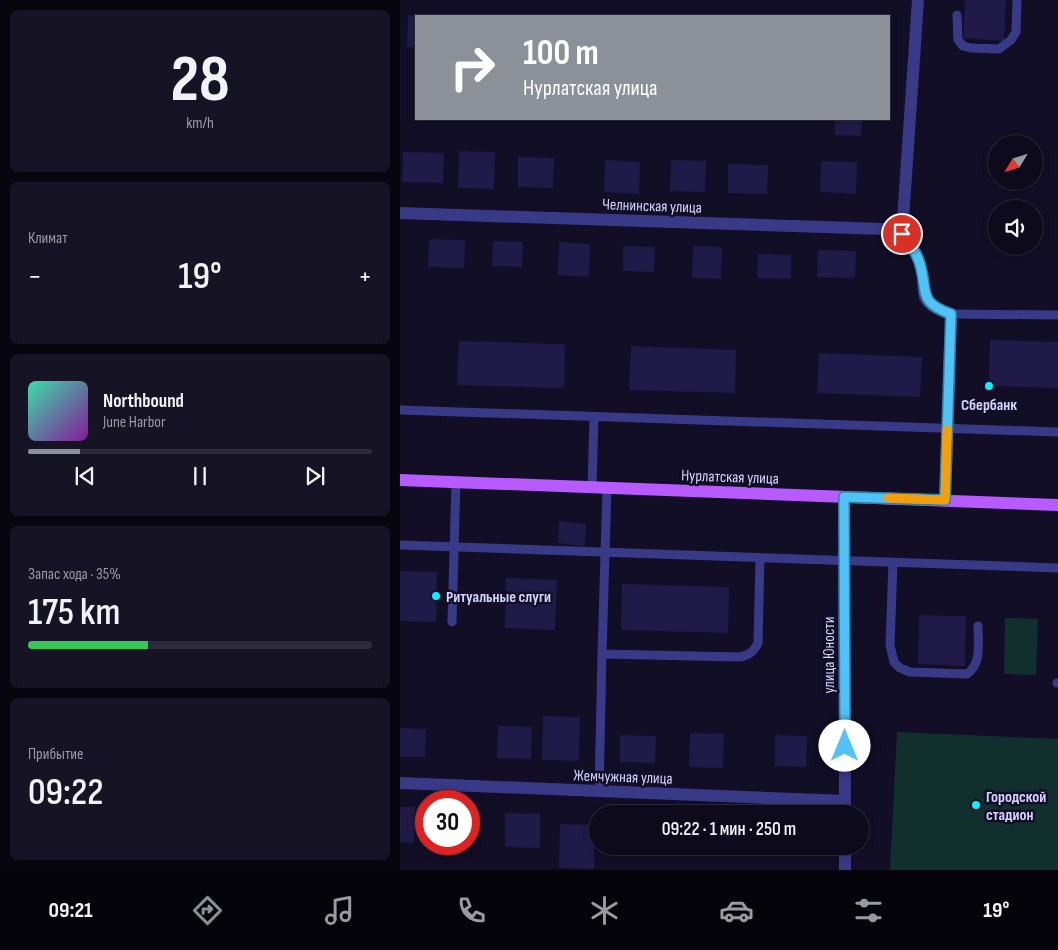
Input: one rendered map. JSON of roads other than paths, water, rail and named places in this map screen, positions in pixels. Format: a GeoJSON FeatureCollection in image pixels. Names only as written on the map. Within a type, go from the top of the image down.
{"type":"FeatureCollection","features":[{"type":"Feature","properties":{"kind":"main road","name":"Нурлатская улица"},"geometry":{"type":"LineString","coordinates":[[400,480],[1058,505]]}},
{"type":"Feature","properties":{"kind":"street"},"geometry":{"type":"LineString","coordinates":[[918,0],[902,234],[914,250],[920,263],[925,297],[939,310],[951,314],[945,500]]}},
{"type":"Feature","properties":{"kind":"street","name":"Челнинская улица"},"geometry":{"type":"LineString","coordinates":[[400,212],[884,229],[897,231],[902,234]]}},
{"type":"Feature","properties":{"kind":"street","name":"улица Юности"},"geometry":{"type":"LineString","coordinates":[[844,497],[845,805]]}},
{"type":"Feature","properties":{"kind":"street","name":"Жемчужная улица"},"geometry":{"type":"LineString","coordinates":[[400,784],[845,801]]}},
{"type":"Feature","properties":{"kind":"street"},"geometry":{"type":"LineString","coordinates":[[845,855],[845,870]]}},
{"type":"Feature","properties":{"kind":"lane"},"geometry":{"type":"LineString","coordinates":[[957,15],[958,40],[964,46],[999,49],[1011,40],[1016,32],[1017,0]]}},
{"type":"Feature","properties":{"kind":"lane"},"geometry":{"type":"LineString","coordinates":[[951,314],[1058,315]]}},
{"type":"Feature","properties":{"kind":"lane"},"geometry":{"type":"LineString","coordinates":[[400,410],[1058,432]]}},
{"type":"Feature","properties":{"kind":"lane"},"geometry":{"type":"LineString","coordinates":[[592,487],[594,417]]}},
{"type":"Feature","properties":{"kind":"lane"},"geometry":{"type":"LineString","coordinates":[[452,622],[456,482]]}},
{"type":"Feature","properties":{"kind":"lane"},"geometry":{"type":"LineString","coordinates":[[599,791],[607,488]]}},
{"type":"Feature","properties":{"kind":"lane"},"geometry":{"type":"LineString","coordinates":[[400,545],[1058,568]]}},
{"type":"Feature","properties":{"kind":"lane"},"geometry":{"type":"LineString","coordinates":[[602,654],[740,658],[747,656],[758,643],[760,558]]}},
{"type":"Feature","properties":{"kind":"lane"},"geometry":{"type":"LineString","coordinates":[[893,562],[890,645],[894,662],[900,668],[910,672],[967,674],[974,667],[977,660],[978,626]]}},
{"type":"Feature","properties":{"kind":"place","name":"Сбербанк"},"geometry":{"type":"Point","coordinates":[989,386]}},
{"type":"Feature","properties":{"kind":"place","name":"Ритуальные слуги"},"geometry":{"type":"Point","coordinates":[436,596]}},
{"type":"Feature","properties":{"kind":"place","name":"Городской стадион"},"geometry":{"type":"Point","coordinates":[976,805]}}]}
